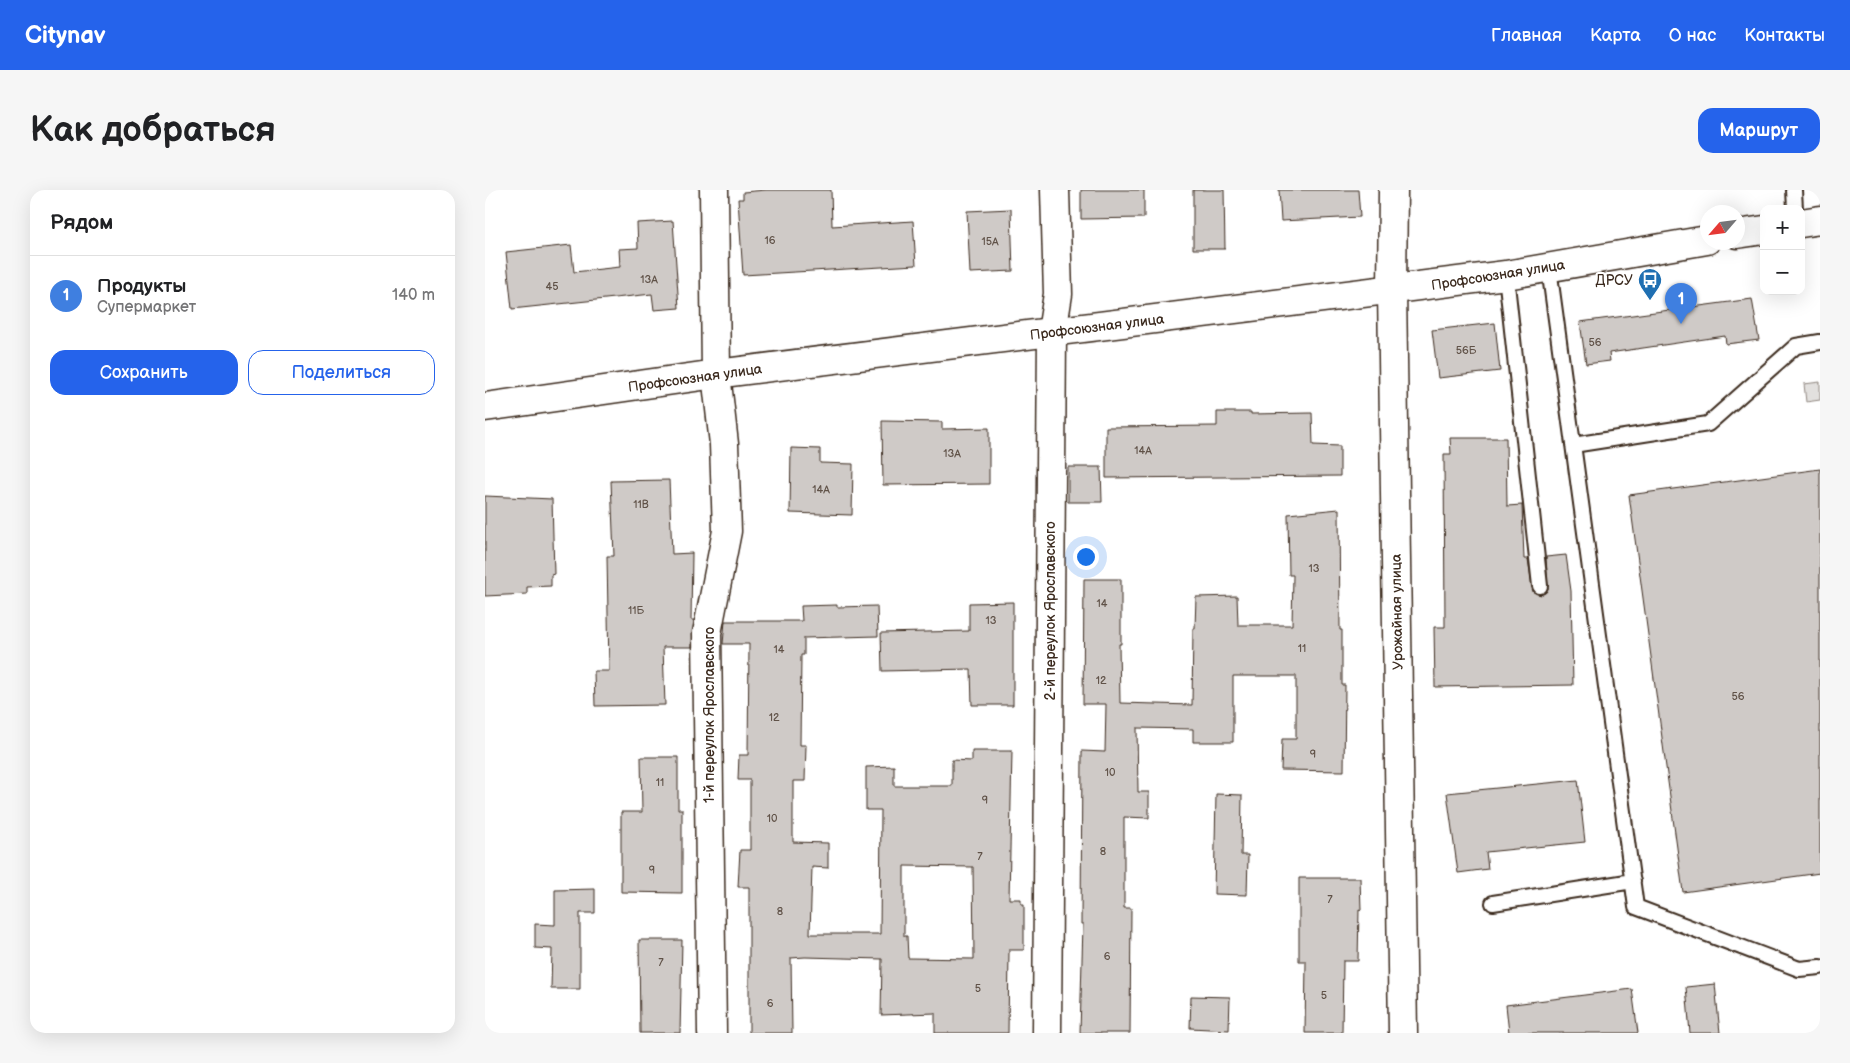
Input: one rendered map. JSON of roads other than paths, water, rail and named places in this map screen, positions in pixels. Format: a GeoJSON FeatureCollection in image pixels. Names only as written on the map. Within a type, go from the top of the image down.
{"type":"FeatureCollection","features":[{"type":"Feature","properties":{"kind":"street","name":"1-й переулок Ярославского"},"geometry":{"type":"LineString","coordinates":[[712,1033],[707,633],[727,531],[725,444],[716,374],[714,190]]}},
{"type":"Feature","properties":{"kind":"street","name":"2-й переулок Ярославского"},"geometry":{"type":"LineString","coordinates":[[1047,1033],[1052,332],[1058,294],[1055,190]]}},
{"type":"Feature","properties":{"kind":"street","name":"Урожайная улица"},"geometry":{"type":"LineString","coordinates":[[1393,190],[1392,290],[1403,1033]]}},
{"type":"Feature","properties":{"kind":"street"},"geometry":{"type":"LineString","coordinates":[[1805,222],[1820,220]]}},
{"type":"Feature","properties":{"kind":"street"},"geometry":{"type":"LineString","coordinates":[[1745,233],[1760,231]]}},
{"type":"Feature","properties":{"kind":"street","name":"Профсоюзная улица"},"geometry":{"type":"LineString","coordinates":[[485,406],[716,374],[1505,275],[1700,241]]}},
{"type":"Feature","properties":{"kind":"lane"},"geometry":{"type":"LineString","coordinates":[[1794,190],[1795,205]]}},
{"type":"Feature","properties":{"kind":"lane"},"geometry":{"type":"LineString","coordinates":[[1549,268],[1636,907],[1799,970],[1820,967]]}},
{"type":"Feature","properties":{"kind":"lane"},"geometry":{"type":"LineString","coordinates":[[1505,275],[1540,586]]}},
{"type":"Feature","properties":{"kind":"lane"},"geometry":{"type":"LineString","coordinates":[[1573,445],[1708,424],[1796,346],[1820,342]]}},
{"type":"Feature","properties":{"kind":"lane"},"geometry":{"type":"LineString","coordinates":[[1493,902],[1633,881]]}},
{"type":"Feature","properties":{"kind":"place","name":"ДРСУ"},"geometry":{"type":"Point","coordinates":[1650,301]}},
{"type":"Feature","properties":{"kind":"place","name":"Продукты"},"geometry":{"type":"Point","coordinates":[1681,324]}}]}
